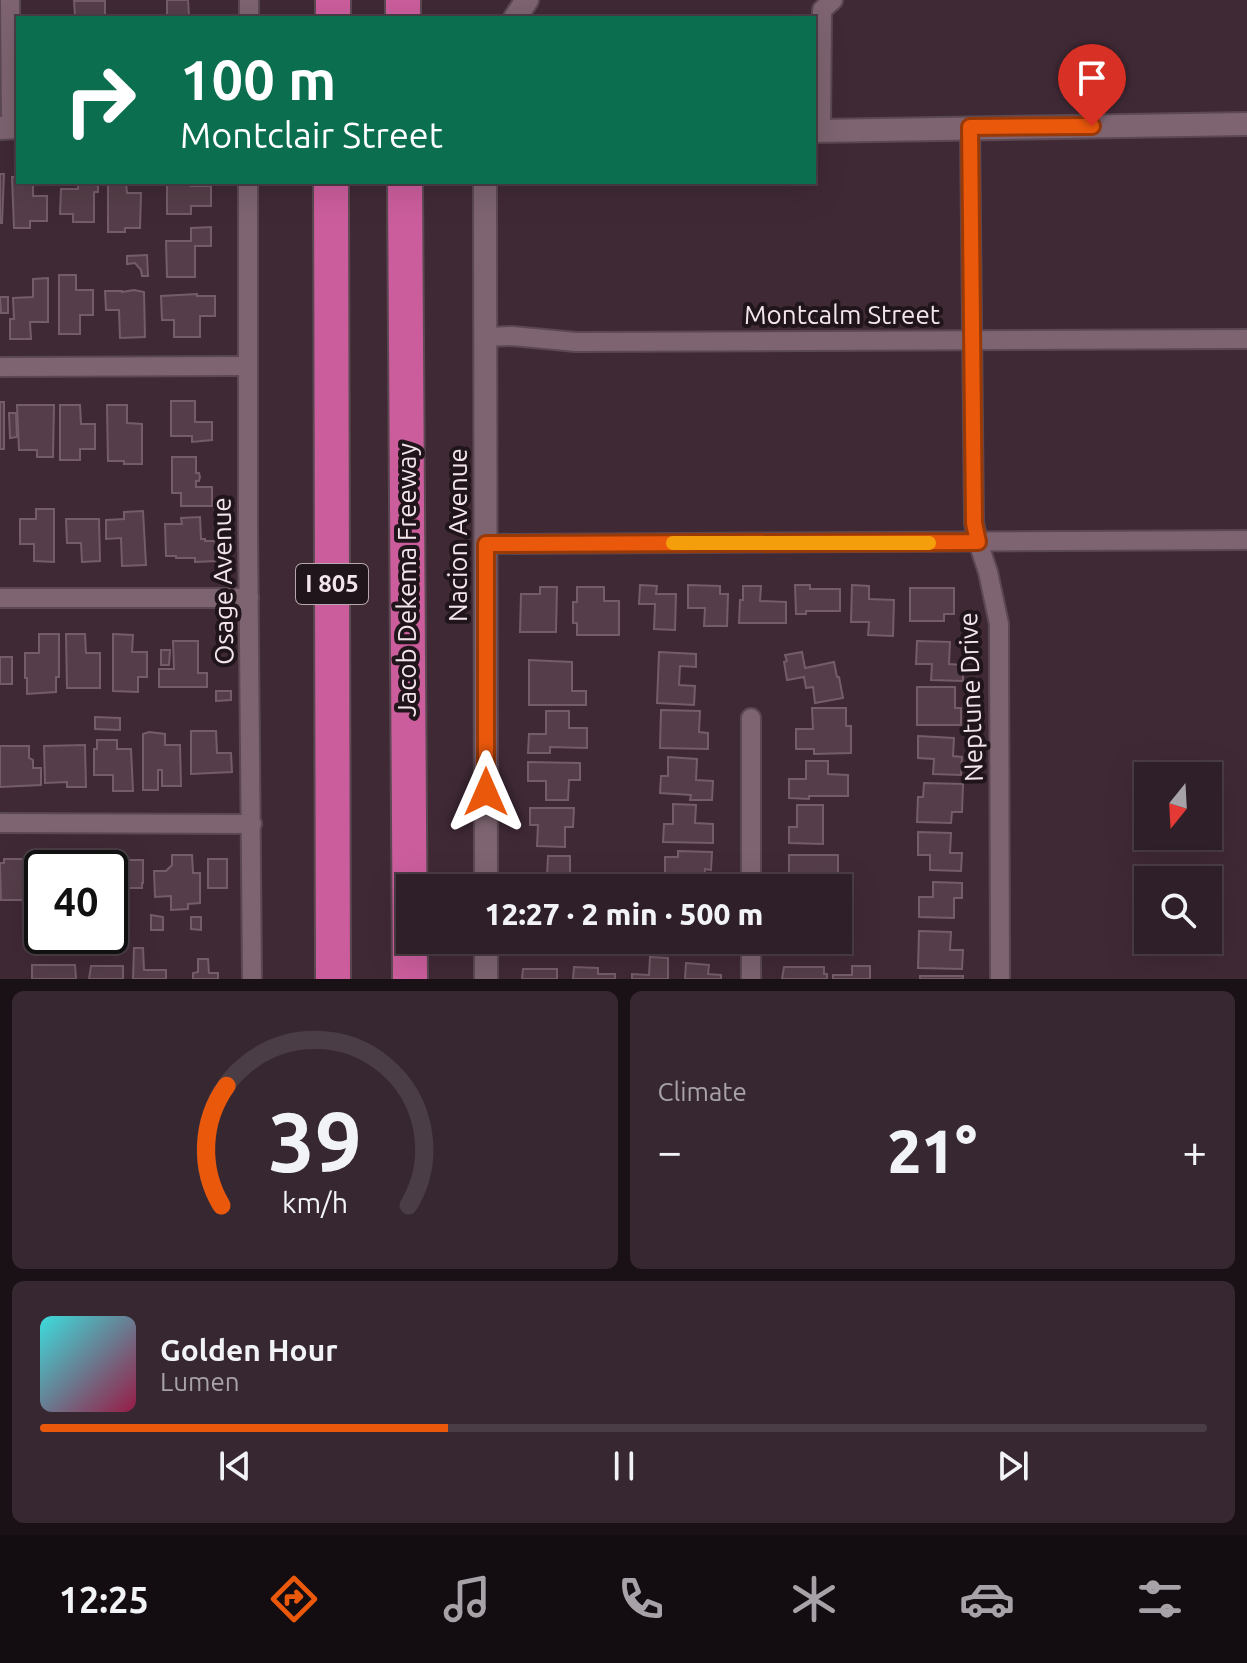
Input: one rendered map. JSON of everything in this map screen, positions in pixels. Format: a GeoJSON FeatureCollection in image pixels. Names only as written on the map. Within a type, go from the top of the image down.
{"type":"FeatureCollection","features":[{"type":"Feature","properties":{"kind":"highway","name":"I 805"},"geometry":{"type":"LineString","coordinates":[[331,186],[333,979]]}},
{"type":"Feature","properties":{"kind":"highway","name":"Jacob Dekema Freeway"},"geometry":{"type":"LineString","coordinates":[[405,189],[410,979]]}},
{"type":"Feature","properties":{"kind":"street"},"geometry":{"type":"LineString","coordinates":[[10,0],[10,128]]}},
{"type":"Feature","properties":{"kind":"street"},"geometry":{"type":"LineString","coordinates":[[833,0],[822,10],[818,131],[1247,124]]}},
{"type":"Feature","properties":{"kind":"street","name":"Neptune Drive"},"geometry":{"type":"LineString","coordinates":[[970,127],[974,523],[999,624],[1000,979]]}},
{"type":"Feature","properties":{"kind":"street","name":"Osage Avenue"},"geometry":{"type":"LineString","coordinates":[[248,184],[252,979]]}},
{"type":"Feature","properties":{"kind":"street","name":"Nacion Avenue"},"geometry":{"type":"LineString","coordinates":[[485,184],[486,874]]}},
{"type":"Feature","properties":{"kind":"street","name":"Montcalm Street"},"geometry":{"type":"LineString","coordinates":[[485,337],[512,336],[576,342],[1247,339]]}},
{"type":"Feature","properties":{"kind":"street"},"geometry":{"type":"LineString","coordinates":[[0,367],[248,366]]}},
{"type":"Feature","properties":{"kind":"street"},"geometry":{"type":"LineString","coordinates":[[486,544],[1247,540]]}},
{"type":"Feature","properties":{"kind":"street"},"geometry":{"type":"LineString","coordinates":[[0,598],[249,598]]}},
{"type":"Feature","properties":{"kind":"street"},"geometry":{"type":"LineString","coordinates":[[751,718],[751,874]]}},
{"type":"Feature","properties":{"kind":"street"},"geometry":{"type":"LineString","coordinates":[[0,823],[252,824]]}},
{"type":"Feature","properties":{"kind":"street"},"geometry":{"type":"LineString","coordinates":[[486,954],[486,979]]}},
{"type":"Feature","properties":{"kind":"street"},"geometry":{"type":"LineString","coordinates":[[751,954],[751,979]]}},
{"type":"Feature","properties":{"kind":"building"},"geometry":{"type":"Polygon","coordinates":[[[167,0],[188,0],[189,16],[167,16],[167,0]]]}},
{"type":"Feature","properties":{"kind":"building"},"geometry":{"type":"Polygon","coordinates":[[[74,1],[105,1],[105,16],[75,16],[74,1]]]}},
{"type":"Feature","properties":{"kind":"building"},"geometry":{"type":"Polygon","coordinates":[[[0,174],[4,174],[2,223],[0,223],[0,174]]]}},
{"type":"Feature","properties":{"kind":"building"},"geometry":{"type":"Polygon","coordinates":[[[12,177],[16,177],[16,184],[33,184],[33,196],[47,196],[47,221],[30,221],[30,228],[14,228],[12,177]]]}},
{"type":"Feature","properties":{"kind":"building"},"geometry":{"type":"Polygon","coordinates":[[[78,184],[98,184],[98,192],[94,192],[94,222],[73,222],[73,214],[60,214],[61,189],[78,189],[78,184]]]}},
{"type":"Feature","properties":{"kind":"building"},"geometry":{"type":"Polygon","coordinates":[[[108,184],[126,184],[127,193],[141,193],[140,228],[108,232],[108,184]]]}},
{"type":"Feature","properties":{"kind":"building"},"geometry":{"type":"Polygon","coordinates":[[[167,184],[211,186],[211,206],[191,206],[191,214],[167,214],[167,184]]]}},
{"type":"Feature","properties":{"kind":"building"},"geometry":{"type":"Polygon","coordinates":[[[211,227],[211,246],[195,246],[195,277],[167,277],[166,241],[191,241],[191,228],[211,227]]]}},
{"type":"Feature","properties":{"kind":"building"},"geometry":{"type":"Polygon","coordinates":[[[147,255],[148,276],[142,276],[135,263],[127,264],[127,256],[147,255]]]}},
{"type":"Feature","properties":{"kind":"building"},"geometry":{"type":"Polygon","coordinates":[[[59,275],[76,275],[76,290],[93,290],[93,315],[80,315],[80,334],[59,334],[59,275]]]}},
{"type":"Feature","properties":{"kind":"building"},"geometry":{"type":"Polygon","coordinates":[[[48,278],[48,322],[30,322],[31,339],[10,339],[10,319],[14,319],[13,298],[33,297],[33,279],[48,278]]]}},
{"type":"Feature","properties":{"kind":"building"},"geometry":{"type":"Polygon","coordinates":[[[105,291],[144,292],[145,337],[120,338],[119,310],[106,310],[105,291]]]}},
{"type":"Feature","properties":{"kind":"building"},"geometry":{"type":"Polygon","coordinates":[[[161,296],[215,296],[215,316],[200,316],[200,337],[174,337],[174,320],[162,320],[161,296]]]}},
{"type":"Feature","properties":{"kind":"building"},"geometry":{"type":"Polygon","coordinates":[[[0,297],[8,297],[8,313],[1,313],[0,297]]]}},
{"type":"Feature","properties":{"kind":"building"},"geometry":{"type":"Polygon","coordinates":[[[171,401],[195,401],[195,422],[212,422],[212,440],[192,442],[192,436],[171,436],[171,401]]]}},
{"type":"Feature","properties":{"kind":"building"},"geometry":{"type":"Polygon","coordinates":[[[0,402],[4,402],[4,449],[0,449],[0,402]]]}},
{"type":"Feature","properties":{"kind":"building"},"geometry":{"type":"Polygon","coordinates":[[[17,405],[54,405],[53,457],[37,457],[37,450],[19,450],[17,405]]]}},
{"type":"Feature","properties":{"kind":"building"},"geometry":{"type":"Polygon","coordinates":[[[60,405],[80,405],[81,424],[95,424],[95,449],[80,449],[80,460],[60,460],[60,405]]]}},
{"type":"Feature","properties":{"kind":"building"},"geometry":{"type":"Polygon","coordinates":[[[107,405],[127,405],[127,423],[142,424],[142,464],[108,461],[107,405]]]}},
{"type":"Feature","properties":{"kind":"building"},"geometry":{"type":"Polygon","coordinates":[[[9,413],[16,413],[17,437],[10,438],[9,413]]]}},
{"type":"Feature","properties":{"kind":"building"},"geometry":{"type":"Polygon","coordinates":[[[172,457],[196,457],[196,473],[200,477],[196,487],[212,487],[212,506],[181,506],[181,493],[172,493],[172,457]]]}},
{"type":"Feature","properties":{"kind":"building"},"geometry":{"type":"Polygon","coordinates":[[[36,509],[54,509],[54,562],[34,561],[34,544],[20,544],[20,519],[36,519],[36,509]]]}},
{"type":"Feature","properties":{"kind":"building"},"geometry":{"type":"Polygon","coordinates":[[[143,511],[146,565],[122,566],[121,538],[106,539],[106,520],[124,519],[124,512],[143,511]]]}},
{"type":"Feature","properties":{"kind":"building"},"geometry":{"type":"Polygon","coordinates":[[[200,517],[201,539],[217,541],[217,561],[195,562],[195,558],[166,556],[165,524],[182,524],[181,518],[200,517]]]}},
{"type":"Feature","properties":{"kind":"building"},"geometry":{"type":"Polygon","coordinates":[[[66,519],[99,519],[100,561],[82,562],[81,543],[67,543],[66,519]]]}},
{"type":"Feature","properties":{"kind":"building"},"geometry":{"type":"Polygon","coordinates":[[[640,585],[657,586],[656,594],[676,594],[675,630],[654,629],[655,604],[639,604],[640,585]]]}},
{"type":"Feature","properties":{"kind":"building"},"geometry":{"type":"Polygon","coordinates":[[[688,585],[720,586],[720,594],[728,594],[727,626],[704,626],[705,608],[688,608],[688,585]]]}},
{"type":"Feature","properties":{"kind":"building"},"geometry":{"type":"Polygon","coordinates":[[[795,585],[810,585],[810,589],[840,589],[840,611],[796,614],[795,585]]]}},
{"type":"Feature","properties":{"kind":"building"},"geometry":{"type":"Polygon","coordinates":[[[852,585],[869,586],[869,599],[894,600],[893,636],[868,635],[869,622],[851,622],[852,585]]]}},
{"type":"Feature","properties":{"kind":"building"},"geometry":{"type":"Polygon","coordinates":[[[743,586],[761,586],[760,601],[786,602],[786,623],[739,623],[743,586]]]}},
{"type":"Feature","properties":{"kind":"building"},"geometry":{"type":"Polygon","coordinates":[[[540,587],[557,587],[556,632],[520,632],[521,594],[540,594],[540,587]]]}},
{"type":"Feature","properties":{"kind":"building"},"geometry":{"type":"Polygon","coordinates":[[[577,587],[604,587],[604,601],[619,601],[619,635],[577,635],[577,623],[573,623],[573,602],[577,602],[577,587]]]}},
{"type":"Feature","properties":{"kind":"building"},"geometry":{"type":"Polygon","coordinates":[[[910,588],[954,588],[954,614],[944,614],[944,621],[910,621],[910,588]]]}},
{"type":"Feature","properties":{"kind":"building"},"geometry":{"type":"Polygon","coordinates":[[[39,634],[59,634],[56,692],[27,694],[25,653],[39,653],[39,634]]]}},
{"type":"Feature","properties":{"kind":"building"},"geometry":{"type":"Polygon","coordinates":[[[66,634],[85,634],[86,653],[100,653],[100,688],[67,688],[66,634]]]}},
{"type":"Feature","properties":{"kind":"building"},"geometry":{"type":"Polygon","coordinates":[[[113,634],[133,635],[132,652],[147,652],[147,677],[138,677],[138,692],[113,691],[113,634]]]}},
{"type":"Feature","properties":{"kind":"building"},"geometry":{"type":"Polygon","coordinates":[[[173,641],[198,641],[198,673],[207,673],[207,687],[159,687],[159,669],[174,669],[173,641]]]}},
{"type":"Feature","properties":{"kind":"building"},"geometry":{"type":"Polygon","coordinates":[[[917,641],[950,642],[949,664],[963,665],[963,681],[931,680],[932,664],[916,664],[917,641]]]}},
{"type":"Feature","properties":{"kind":"building"},"geometry":{"type":"Polygon","coordinates":[[[161,650],[170,650],[169,665],[161,665],[161,650]]]}},
{"type":"Feature","properties":{"kind":"building"},"geometry":{"type":"Polygon","coordinates":[[[659,652],[696,654],[696,667],[680,666],[679,685],[695,686],[694,705],[657,703],[659,652]]]}},
{"type":"Feature","properties":{"kind":"building"},"geometry":{"type":"Polygon","coordinates":[[[802,652],[805,668],[834,662],[843,698],[815,703],[813,687],[806,688],[804,677],[787,680],[785,655],[802,652]]]}},
{"type":"Feature","properties":{"kind":"building"},"geometry":{"type":"Polygon","coordinates":[[[0,657],[12,657],[12,684],[0,684],[0,657]]]}},
{"type":"Feature","properties":{"kind":"building"},"geometry":{"type":"Polygon","coordinates":[[[529,660],[572,662],[572,691],[586,691],[586,705],[529,705],[529,660]]]}},
{"type":"Feature","properties":{"kind":"building"},"geometry":{"type":"Polygon","coordinates":[[[917,687],[955,687],[955,708],[961,708],[961,725],[917,725],[917,687]]]}},
{"type":"Feature","properties":{"kind":"building"},"geometry":{"type":"Polygon","coordinates":[[[216,691],[231,691],[231,700],[216,701],[216,691]]]}},
{"type":"Feature","properties":{"kind":"building"},"geometry":{"type":"Polygon","coordinates":[[[812,708],[846,708],[846,726],[851,726],[851,753],[814,754],[814,749],[796,749],[796,729],[813,729],[812,708]]]}},
{"type":"Feature","properties":{"kind":"building"},"geometry":{"type":"Polygon","coordinates":[[[661,710],[700,711],[699,732],[708,733],[708,749],[660,748],[661,710]]]}},
{"type":"Feature","properties":{"kind":"building"},"geometry":{"type":"Polygon","coordinates":[[[546,711],[569,711],[569,728],[587,728],[587,748],[550,747],[550,753],[528,753],[529,734],[546,734],[546,711]]]}},
{"type":"Feature","properties":{"kind":"building"},"geometry":{"type":"Polygon","coordinates":[[[95,717],[120,718],[120,730],[95,729],[95,717]]]}},
{"type":"Feature","properties":{"kind":"building"},"geometry":{"type":"Polygon","coordinates":[[[191,731],[216,731],[217,753],[231,753],[232,772],[191,774],[191,731]]]}},
{"type":"Feature","properties":{"kind":"building"},"geometry":{"type":"Polygon","coordinates":[[[143,734],[165,734],[165,745],[180,745],[181,786],[162,786],[162,770],[158,770],[158,790],[143,790],[143,734]]]}},
{"type":"Feature","properties":{"kind":"building"},"geometry":{"type":"Polygon","coordinates":[[[918,736],[954,738],[953,756],[962,757],[961,775],[933,774],[934,759],[918,758],[918,736]]]}},
{"type":"Feature","properties":{"kind":"building"},"geometry":{"type":"Polygon","coordinates":[[[97,740],[117,740],[117,749],[131,749],[133,791],[113,791],[113,775],[94,775],[97,740]]]}},
{"type":"Feature","properties":{"kind":"building"},"geometry":{"type":"Polygon","coordinates":[[[85,745],[86,787],[67,787],[67,782],[45,783],[44,746],[85,745]]]}},
{"type":"Feature","properties":{"kind":"building"},"geometry":{"type":"Polygon","coordinates":[[[0,746],[29,746],[33,768],[41,768],[41,785],[0,787],[0,746]]]}},
{"type":"Feature","properties":{"kind":"building"},"geometry":{"type":"Polygon","coordinates":[[[668,757],[697,759],[696,780],[713,781],[712,800],[690,800],[691,795],[660,793],[661,776],[668,776],[668,757]]]}},
{"type":"Feature","properties":{"kind":"building"},"geometry":{"type":"Polygon","coordinates":[[[806,761],[828,761],[828,774],[848,775],[848,796],[789,798],[789,779],[806,779],[806,761]]]}},
{"type":"Feature","properties":{"kind":"building"},"geometry":{"type":"Polygon","coordinates":[[[528,762],[580,763],[580,780],[569,780],[568,800],[546,800],[546,781],[528,781],[528,762]]]}},
{"type":"Feature","properties":{"kind":"building"},"geometry":{"type":"Polygon","coordinates":[[[924,783],[963,784],[962,812],[952,812],[951,823],[917,822],[918,797],[923,797],[924,783]]]}},
{"type":"Feature","properties":{"kind":"building"},"geometry":{"type":"Polygon","coordinates":[[[673,804],[696,805],[695,823],[713,824],[713,843],[663,842],[664,824],[673,824],[673,804]]]}},
{"type":"Feature","properties":{"kind":"building"},"geometry":{"type":"Polygon","coordinates":[[[797,805],[823,805],[823,844],[789,843],[789,827],[797,827],[797,805]]]}},
{"type":"Feature","properties":{"kind":"building"},"geometry":{"type":"Polygon","coordinates":[[[530,808],[574,808],[573,827],[565,827],[565,847],[537,846],[538,825],[530,825],[530,808]]]}},
{"type":"Feature","properties":{"kind":"building"},"geometry":{"type":"Polygon","coordinates":[[[918,832],[951,833],[950,853],[962,853],[961,871],[930,870],[930,855],[918,855],[918,832]]]}},
{"type":"Feature","properties":{"kind":"building"},"geometry":{"type":"Polygon","coordinates":[[[678,851],[712,852],[711,870],[705,869],[705,874],[665,874],[665,857],[678,857],[678,851]]]}},
{"type":"Feature","properties":{"kind":"building"},"geometry":{"type":"Polygon","coordinates":[[[172,855],[192,855],[193,873],[200,873],[200,903],[188,904],[188,909],[171,910],[171,896],[155,897],[154,871],[166,871],[172,865],[172,855]]]}},
{"type":"Feature","properties":{"kind":"building"},"geometry":{"type":"Polygon","coordinates":[[[789,855],[838,855],[838,874],[789,874],[789,855]]]}},
{"type":"Feature","properties":{"kind":"building"},"geometry":{"type":"Polygon","coordinates":[[[548,856],[570,856],[570,874],[547,874],[548,856]]]}},
{"type":"Feature","properties":{"kind":"building"},"geometry":{"type":"Polygon","coordinates":[[[4,859],[24,859],[24,900],[1,900],[0,863],[4,863],[4,859]]]}},
{"type":"Feature","properties":{"kind":"building"},"geometry":{"type":"Polygon","coordinates":[[[208,859],[227,859],[227,888],[208,888],[208,859]]]}},
{"type":"Feature","properties":{"kind":"building"},"geometry":{"type":"Polygon","coordinates":[[[128,860],[143,860],[142,888],[128,888],[128,860]]]}},
{"type":"Feature","properties":{"kind":"building"},"geometry":{"type":"Polygon","coordinates":[[[933,882],[962,883],[962,898],[954,898],[954,918],[919,917],[919,897],[933,897],[933,882]]]}},
{"type":"Feature","properties":{"kind":"building"},"geometry":{"type":"Polygon","coordinates":[[[151,915],[163,917],[163,930],[151,930],[151,915]]]}},
{"type":"Feature","properties":{"kind":"building"},"geometry":{"type":"Polygon","coordinates":[[[191,917],[201,917],[201,930],[191,929],[191,917]]]}},
{"type":"Feature","properties":{"kind":"building"},"geometry":{"type":"Polygon","coordinates":[[[919,931],[951,932],[950,950],[963,950],[962,969],[918,968],[919,931]]]}},
{"type":"Feature","properties":{"kind":"building"},"geometry":{"type":"Polygon","coordinates":[[[134,948],[143,948],[144,970],[166,970],[166,979],[133,979],[134,948]]]}},
{"type":"Feature","properties":{"kind":"building"},"geometry":{"type":"Polygon","coordinates":[[[650,957],[668,958],[668,979],[632,979],[632,974],[649,975],[650,957]]]}},
{"type":"Feature","properties":{"kind":"building"},"geometry":{"type":"Polygon","coordinates":[[[198,959],[208,959],[209,973],[218,973],[218,979],[193,979],[193,973],[198,972],[198,959]]]}},
{"type":"Feature","properties":{"kind":"building"},"geometry":{"type":"Polygon","coordinates":[[[686,963],[709,965],[708,974],[721,975],[721,979],[685,979],[686,963]]]}},
{"type":"Feature","properties":{"kind":"building"},"geometry":{"type":"Polygon","coordinates":[[[32,965],[75,965],[76,979],[32,979],[32,965]]]}},
{"type":"Feature","properties":{"kind":"building"},"geometry":{"type":"Polygon","coordinates":[[[91,966],[123,966],[123,979],[89,979],[91,966]]]}},
{"type":"Feature","properties":{"kind":"building"},"geometry":{"type":"Polygon","coordinates":[[[852,966],[870,966],[870,979],[833,979],[833,975],[852,975],[852,966]]]}},
{"type":"Feature","properties":{"kind":"building"},"geometry":{"type":"Polygon","coordinates":[[[574,967],[598,968],[598,974],[615,974],[615,979],[573,979],[574,967]]]}},
{"type":"Feature","properties":{"kind":"building"},"geometry":{"type":"Polygon","coordinates":[[[784,967],[824,967],[827,979],[782,979],[784,967]]]}},
{"type":"Feature","properties":{"kind":"building"},"geometry":{"type":"Polygon","coordinates":[[[523,969],[557,969],[557,979],[522,979],[523,969]]]}},
{"type":"Feature","properties":{"kind":"building"},"geometry":{"type":"Polygon","coordinates":[[[920,976],[963,976],[963,979],[920,979],[920,976]]]}},
{"type":"Feature","properties":{"kind":"slow traffic"},"geometry":{"type":"LineString","coordinates":[[673,543],[929,543]]}},
{"type":"Feature","properties":{"kind":"route"},"geometry":{"type":"LineString","coordinates":[[486,792],[486,544],[978,542],[974,523],[970,127],[1092,126]]}}]}
